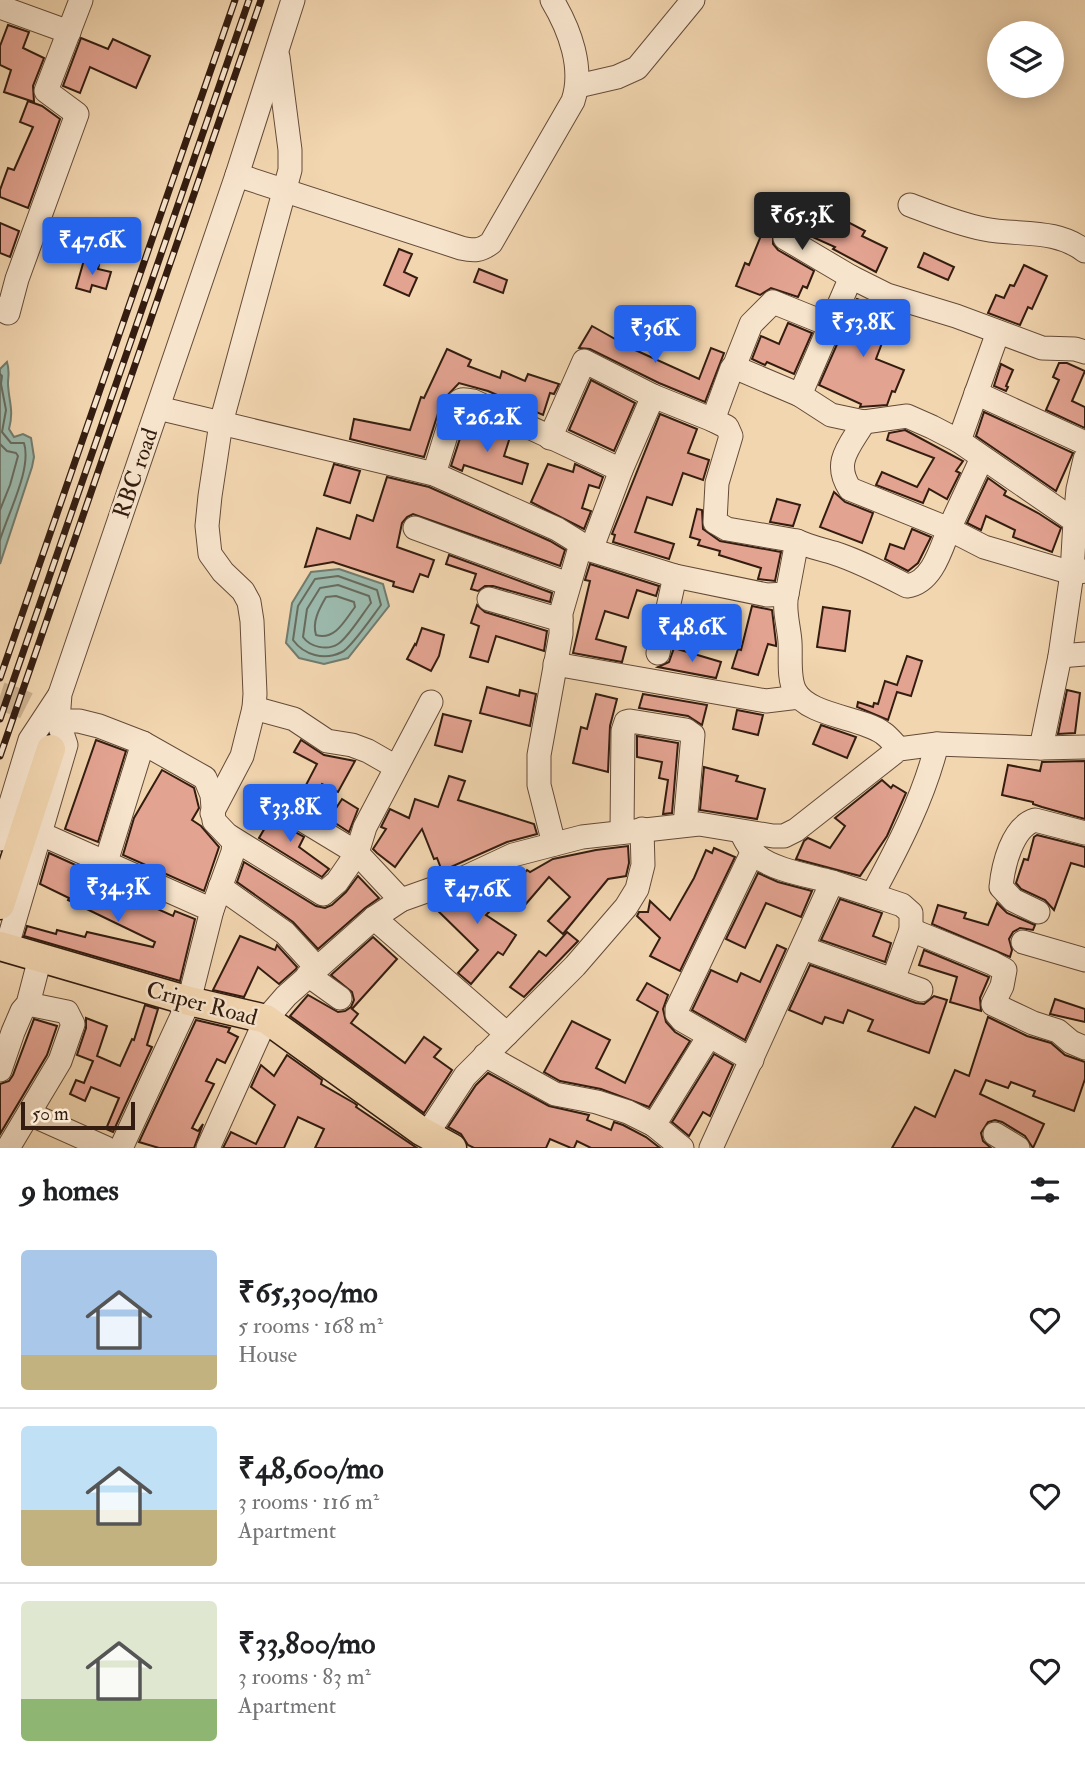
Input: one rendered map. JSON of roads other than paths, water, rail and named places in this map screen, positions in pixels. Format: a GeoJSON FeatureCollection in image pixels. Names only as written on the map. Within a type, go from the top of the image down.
{"type":"FeatureCollection","features":[{"type":"Feature","properties":{"kind":"main road"},"geometry":{"type":"LineString","coordinates":[[0,905],[51,749]]}},
{"type":"Feature","properties":{"kind":"main road","name":"Criper Road"},"geometry":{"type":"LineString","coordinates":[[3,948],[189,1001],[266,1019],[420,1138],[453,1148]]}},
{"type":"Feature","properties":{"kind":"street"},"geometry":{"type":"LineString","coordinates":[[3,318],[77,114],[46,92],[81,0]]}},
{"type":"Feature","properties":{"kind":"street","name":"RBC road"},"geometry":{"type":"LineString","coordinates":[[3,948],[66,745],[58,720],[60,694],[237,174],[293,0]]}},
{"type":"Feature","properties":{"kind":"street"},"geometry":{"type":"LineString","coordinates":[[237,174],[461,247],[474,251],[482,250],[491,243],[573,101],[578,86],[578,70],[570,40],[552,0]]}},
{"type":"Feature","properties":{"kind":"street"},"geometry":{"type":"LineString","coordinates":[[578,86],[617,77],[637,68],[693,0]]}},
{"type":"Feature","properties":{"kind":"street"},"geometry":{"type":"LineString","coordinates":[[9,6],[69,32]]}},
{"type":"Feature","properties":{"kind":"street"},"geometry":{"type":"LineString","coordinates":[[212,813],[242,756],[254,708],[253,634],[249,602],[210,554],[207,526],[221,423],[290,170],[290,150],[277,51]]}},
{"type":"Feature","properties":{"kind":"street"},"geometry":{"type":"LineString","coordinates":[[910,205],[987,229],[1064,238],[1085,251]]}},
{"type":"Feature","properties":{"kind":"street"},"geometry":{"type":"LineString","coordinates":[[785,237],[851,277],[887,295],[956,316],[1042,348],[1075,348],[1085,352]]}},
{"type":"Feature","properties":{"kind":"street"},"geometry":{"type":"LineString","coordinates":[[800,395],[851,277]]}},
{"type":"Feature","properties":{"kind":"street"},"geometry":{"type":"LineString","coordinates":[[713,420],[751,324],[773,302],[830,325]]}},
{"type":"Feature","properties":{"kind":"street"},"geometry":{"type":"LineString","coordinates":[[959,441],[998,332]]}},
{"type":"Feature","properties":{"kind":"street"},"geometry":{"type":"LineString","coordinates":[[550,438],[584,361],[653,396],[727,427],[731,436],[717,483],[715,522],[727,529],[797,541],[811,548],[832,552],[907,586],[916,585],[922,580],[936,561],[982,458]]}},
{"type":"Feature","properties":{"kind":"street"},"geometry":{"type":"LineString","coordinates":[[734,367],[800,395],[831,415],[864,422],[907,416],[959,441],[1080,522]]}},
{"type":"Feature","properties":{"kind":"street"},"geometry":{"type":"LineString","coordinates":[[976,393],[1085,443]]}},
{"type":"Feature","properties":{"kind":"street"},"geometry":{"type":"LineString","coordinates":[[554,844],[539,785],[540,755],[568,584],[653,396]]}},
{"type":"Feature","properties":{"kind":"street"},"geometry":{"type":"LineString","coordinates":[[434,474],[459,401],[473,401],[621,470]]}},
{"type":"Feature","properties":{"kind":"street"},"geometry":{"type":"LineString","coordinates":[[158,408],[434,474],[519,511],[586,547],[675,576],[767,595],[787,594]]}},
{"type":"Feature","properties":{"kind":"street"},"geometry":{"type":"LineString","coordinates":[[864,422],[842,462],[841,472],[850,489],[949,529],[985,547],[1079,572]]}},
{"type":"Feature","properties":{"kind":"street"},"geometry":{"type":"LineString","coordinates":[[1041,748],[1079,572],[1078,489],[1085,459]]}},
{"type":"Feature","properties":{"kind":"street"},"geometry":{"type":"LineString","coordinates":[[415,528],[568,584]]}},
{"type":"Feature","properties":{"kind":"street"},"geometry":{"type":"LineString","coordinates":[[797,541],[784,605],[789,622],[792,684],[799,697],[822,710],[863,723],[883,733],[899,749]]}},
{"type":"Feature","properties":{"kind":"street"},"geometry":{"type":"LineString","coordinates":[[658,653],[675,576]]}},
{"type":"Feature","properties":{"kind":"street"},"geometry":{"type":"LineString","coordinates":[[489,599],[561,620]]}},
{"type":"Feature","properties":{"kind":"street"},"geometry":{"type":"LineString","coordinates":[[1060,656],[1085,654]]}},
{"type":"Feature","properties":{"kind":"street"},"geometry":{"type":"LineString","coordinates":[[555,664],[766,701],[799,697]]}},
{"type":"Feature","properties":{"kind":"street"},"geometry":{"type":"LineString","coordinates":[[0,839],[30,740],[60,694]]}},
{"type":"Feature","properties":{"kind":"street"},"geometry":{"type":"LineString","coordinates":[[229,836],[323,894],[337,882],[357,853],[365,827],[431,702]]}},
{"type":"Feature","properties":{"kind":"street"},"geometry":{"type":"LineString","coordinates":[[254,708],[295,719],[327,741],[368,751],[396,767]]}},
{"type":"Feature","properties":{"kind":"street"},"geometry":{"type":"LineString","coordinates":[[58,720],[99,726],[143,743],[205,778],[212,795],[214,821],[234,842],[233,852],[212,910],[189,1001],[121,1148]]}},
{"type":"Feature","properties":{"kind":"street"},"geometry":{"type":"LineString","coordinates":[[420,1138],[465,1076],[575,966],[626,907],[637,889],[643,865],[632,831],[623,731],[626,722],[686,730],[693,736],[685,825]]}},
{"type":"Feature","properties":{"kind":"street"},"geometry":{"type":"LineString","coordinates":[[106,862],[143,743]]}},
{"type":"Feature","properties":{"kind":"street"},"geometry":{"type":"LineString","coordinates":[[872,895],[890,863],[929,777],[937,744]]}},
{"type":"Feature","properties":{"kind":"street"},"geometry":{"type":"LineString","coordinates":[[747,842],[785,836],[796,830],[899,749],[937,744],[1085,747]]}},
{"type":"Feature","properties":{"kind":"street"},"geometry":{"type":"LineString","coordinates":[[296,816],[357,853],[401,900]]}},
{"type":"Feature","properties":{"kind":"street"},"geometry":{"type":"LineString","coordinates":[[1038,912],[1013,900],[1001,887],[1006,862],[1021,829],[1035,820],[1085,833]]}},
{"type":"Feature","properties":{"kind":"street"},"geometry":{"type":"LineString","coordinates":[[208,1148],[266,1019],[313,972],[374,918],[401,900],[467,877],[513,855],[582,837],[685,825],[711,825],[747,842],[759,858],[908,908],[911,913],[911,930],[893,980]]}},
{"type":"Feature","properties":{"kind":"street"},"geometry":{"type":"LineString","coordinates":[[38,833],[212,910]]}},
{"type":"Feature","properties":{"kind":"street"},"geometry":{"type":"LineString","coordinates":[[747,842],[677,1009],[682,1020],[752,1060]]}},
{"type":"Feature","properties":{"kind":"street"},"geometry":{"type":"LineString","coordinates":[[710,1148],[832,882]]}},
{"type":"Feature","properties":{"kind":"street"},"geometry":{"type":"LineString","coordinates":[[220,887],[285,933],[313,972],[340,998]]}},
{"type":"Feature","properties":{"kind":"street"},"geometry":{"type":"LineString","coordinates":[[374,918],[507,1034]]}},
{"type":"Feature","properties":{"kind":"street"},"geometry":{"type":"LineString","coordinates":[[911,930],[1005,970],[1002,986],[993,1004],[1033,1023],[1058,1031],[1071,1042],[1085,1048]]}},
{"type":"Feature","properties":{"kind":"street"},"geometry":{"type":"LineString","coordinates":[[1023,943],[1085,960]]}},
{"type":"Feature","properties":{"kind":"street"},"geometry":{"type":"LineString","coordinates":[[803,948],[921,990]]}},
{"type":"Feature","properties":{"kind":"street"},"geometry":{"type":"LineString","coordinates":[[0,1070],[13,1031],[28,1004],[40,958]]}},
{"type":"Feature","properties":{"kind":"street"},"geometry":{"type":"LineString","coordinates":[[8,1148],[60,1061],[73,1024],[67,1012],[28,1004]]}},
{"type":"Feature","properties":{"kind":"street"},"geometry":{"type":"LineString","coordinates":[[654,1125],[709,1036]]}},
{"type":"Feature","properties":{"kind":"street"},"geometry":{"type":"LineString","coordinates":[[485,1055],[555,1094],[597,1102],[628,1112],[654,1125],[682,1148]]}},
{"type":"Feature","properties":{"kind":"street"},"geometry":{"type":"LineString","coordinates":[[30,1114],[106,1148]]}},
{"type":"Feature","properties":{"kind":"street"},"geometry":{"type":"LineString","coordinates":[[995,1134],[1018,1148]]}},
{"type":"Feature","properties":{"kind":"water"},"geometry":{"type":"Polygon","coordinates":[[[7,362],[11,411],[9,429],[14,437],[23,434],[31,438],[34,457],[0,564],[0,369],[7,362]]]}},
{"type":"Feature","properties":{"kind":"water"},"geometry":{"type":"Polygon","coordinates":[[[339,569],[383,584],[389,606],[348,658],[324,664],[299,658],[286,643],[292,603],[311,572],[339,569]]]}},
{"type":"Feature","properties":{"kind":"tunnel"},"geometry":{"type":"LineString","coordinates":[[0,696],[36,712],[41,718],[51,749]]}},
{"type":"Feature","properties":{"kind":"railway"},"geometry":{"type":"LineString","coordinates":[[0,678],[235,0]]}},
{"type":"Feature","properties":{"kind":"railway"},"geometry":{"type":"LineString","coordinates":[[0,719],[249,0]]}},
{"type":"Feature","properties":{"kind":"railway"},"geometry":{"type":"LineString","coordinates":[[0,756],[261,0]]}}]}
